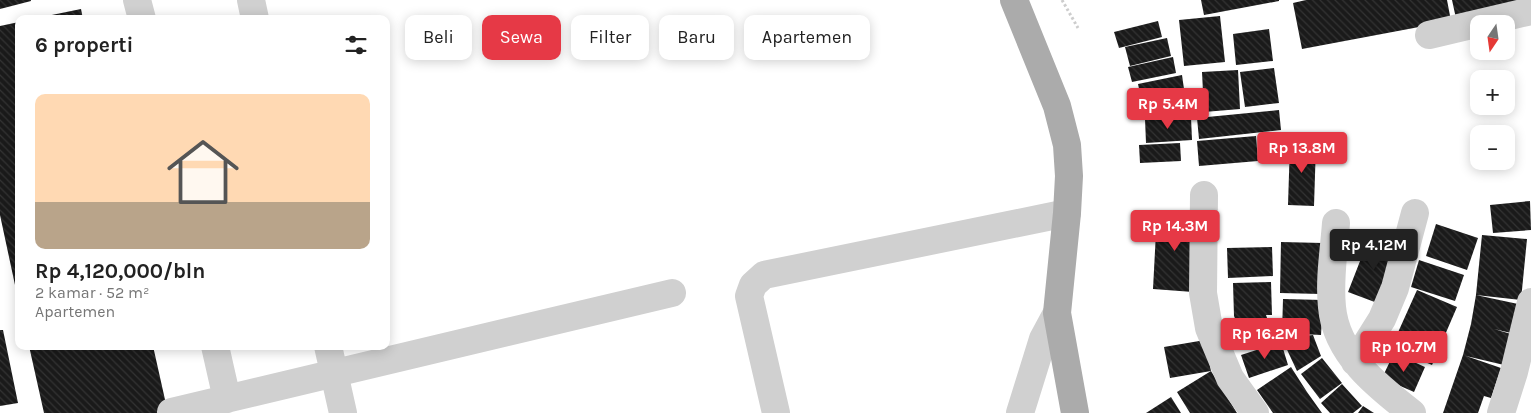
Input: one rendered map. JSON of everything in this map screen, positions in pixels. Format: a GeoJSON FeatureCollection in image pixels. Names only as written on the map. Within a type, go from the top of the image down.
{"type":"FeatureCollection","features":[{"type":"Feature","properties":{"kind":"main road"},"geometry":{"type":"LineString","coordinates":[[1014,0],[1057,106],[1066,145],[1069,176],[1057,313],[1075,413]]}},
{"type":"Feature","properties":{"kind":"street"},"geometry":{"type":"LineString","coordinates":[[137,0],[141,15]]}},
{"type":"Feature","properties":{"kind":"street"},"geometry":{"type":"LineString","coordinates":[[251,0],[254,15]]}},
{"type":"Feature","properties":{"kind":"street"},"geometry":{"type":"LineString","coordinates":[[1429,35],[1531,11]]}},
{"type":"Feature","properties":{"kind":"street"},"geometry":{"type":"LineString","coordinates":[[1204,195],[1203,293],[1209,328],[1230,378],[1255,413]]}},
{"type":"Feature","properties":{"kind":"street"},"geometry":{"type":"LineString","coordinates":[[776,413],[749,296],[753,284],[764,275],[1067,213]]}},
{"type":"Feature","properties":{"kind":"street"},"geometry":{"type":"LineString","coordinates":[[1355,362],[1382,319],[1392,296],[1415,213]]}},
{"type":"Feature","properties":{"kind":"street"},"geometry":{"type":"LineString","coordinates":[[1336,223],[1331,285],[1332,309],[1339,335],[1355,362],[1391,397],[1412,413]]}},
{"type":"Feature","properties":{"kind":"street"},"geometry":{"type":"LineString","coordinates":[[171,412],[218,405],[334,372],[672,293]]}},
{"type":"Feature","properties":{"kind":"street"},"geometry":{"type":"LineString","coordinates":[[1501,413],[1514,372],[1531,302]]}},
{"type":"Feature","properties":{"kind":"street"},"geometry":{"type":"LineString","coordinates":[[1020,413],[1044,339],[1057,313]]}},
{"type":"Feature","properties":{"kind":"street"},"geometry":{"type":"LineString","coordinates":[[215,350],[218,405]]}},
{"type":"Feature","properties":{"kind":"street"},"geometry":{"type":"LineString","coordinates":[[329,350],[343,413]]}},
{"type":"Feature","properties":{"kind":"path"},"geometry":{"type":"LineString","coordinates":[[1062,0],[1078,28]]}},
{"type":"Feature","properties":{"kind":"building"},"geometry":{"type":"Polygon","coordinates":[[[0,0],[31,0],[31,1],[0,9],[0,0]]]}},
{"type":"Feature","properties":{"kind":"building"},"geometry":{"type":"Polygon","coordinates":[[[1201,0],[1279,0],[1279,1],[1204,15],[1201,0]]]}},
{"type":"Feature","properties":{"kind":"building"},"geometry":{"type":"Polygon","coordinates":[[[1306,0],[1447,0],[1451,21],[1302,49],[1293,3],[1306,0]]]}},
{"type":"Feature","properties":{"kind":"building"},"geometry":{"type":"Polygon","coordinates":[[[1452,0],[1531,0],[1483,15],[1470,15],[1470,19],[1457,23],[1452,0]]]}},
{"type":"Feature","properties":{"kind":"building"},"geometry":{"type":"Polygon","coordinates":[[[81,9],[82,15],[52,15],[81,9]]]}},
{"type":"Feature","properties":{"kind":"building"},"geometry":{"type":"Polygon","coordinates":[[[1220,16],[1225,62],[1184,66],[1179,20],[1220,16]]]}},
{"type":"Feature","properties":{"kind":"building"},"geometry":{"type":"Polygon","coordinates":[[[1158,21],[1162,37],[1119,48],[1114,32],[1158,21]]]}},
{"type":"Feature","properties":{"kind":"building"},"geometry":{"type":"Polygon","coordinates":[[[15,23],[15,285],[0,215],[0,26],[15,23]]]}},
{"type":"Feature","properties":{"kind":"building"},"geometry":{"type":"Polygon","coordinates":[[[1269,29],[1273,61],[1236,65],[1233,34],[1269,29]]]}},
{"type":"Feature","properties":{"kind":"building"},"geometry":{"type":"Polygon","coordinates":[[[1167,38],[1171,56],[1130,66],[1125,47],[1167,38]]]}},
{"type":"Feature","properties":{"kind":"building"},"geometry":{"type":"Polygon","coordinates":[[[1173,57],[1176,73],[1132,82],[1128,67],[1173,57]]]}},
{"type":"Feature","properties":{"kind":"building"},"geometry":{"type":"Polygon","coordinates":[[[1274,68],[1279,103],[1245,107],[1240,72],[1274,68]]]}},
{"type":"Feature","properties":{"kind":"building"},"geometry":{"type":"Polygon","coordinates":[[[1238,70],[1240,109],[1204,112],[1202,72],[1238,70]]]}},
{"type":"Feature","properties":{"kind":"building"},"geometry":{"type":"Polygon","coordinates":[[[1182,75],[1184,89],[1141,98],[1138,84],[1182,75]]]}},
{"type":"Feature","properties":{"kind":"building"},"geometry":{"type":"Polygon","coordinates":[[[1187,95],[1189,113],[1146,117],[1145,98],[1187,95]]]}},
{"type":"Feature","properties":{"kind":"building"},"geometry":{"type":"Polygon","coordinates":[[[1279,110],[1281,130],[1199,139],[1197,118],[1279,110]]]}},
{"type":"Feature","properties":{"kind":"building"},"geometry":{"type":"Polygon","coordinates":[[[1191,117],[1192,140],[1146,143],[1145,119],[1191,117]]]}},
{"type":"Feature","properties":{"kind":"building"},"geometry":{"type":"Polygon","coordinates":[[[1256,136],[1258,161],[1199,166],[1197,141],[1256,136]]]}},
{"type":"Feature","properties":{"kind":"building"},"geometry":{"type":"Polygon","coordinates":[[[1180,143],[1181,161],[1140,163],[1139,145],[1180,143]]]}},
{"type":"Feature","properties":{"kind":"building"},"geometry":{"type":"Polygon","coordinates":[[[1290,143],[1316,144],[1314,206],[1288,205],[1290,143]]]}},
{"type":"Feature","properties":{"kind":"building"},"geometry":{"type":"Polygon","coordinates":[[[1530,201],[1531,230],[1493,233],[1490,205],[1530,201]]]}},
{"type":"Feature","properties":{"kind":"building"},"geometry":{"type":"Polygon","coordinates":[[[1157,213],[1197,215],[1193,292],[1153,289],[1157,213]]]}},
{"type":"Feature","properties":{"kind":"building"},"geometry":{"type":"Polygon","coordinates":[[[1436,224],[1478,238],[1467,270],[1426,256],[1436,224]]]}},
{"type":"Feature","properties":{"kind":"building"},"geometry":{"type":"Polygon","coordinates":[[[1482,235],[1527,239],[1521,300],[1476,295],[1482,235]]]}},
{"type":"Feature","properties":{"kind":"building"},"geometry":{"type":"Polygon","coordinates":[[[1369,238],[1401,251],[1380,304],[1348,292],[1369,238]]]}},
{"type":"Feature","properties":{"kind":"building"},"geometry":{"type":"Polygon","coordinates":[[[1281,242],[1323,243],[1321,294],[1280,293],[1281,242]]]}},
{"type":"Feature","properties":{"kind":"building"},"geometry":{"type":"Polygon","coordinates":[[[1272,247],[1273,276],[1228,278],[1227,248],[1272,247]]]}},
{"type":"Feature","properties":{"kind":"building"},"geometry":{"type":"Polygon","coordinates":[[[1419,260],[1464,275],[1455,301],[1411,287],[1419,260]]]}},
{"type":"Feature","properties":{"kind":"building"},"geometry":{"type":"Polygon","coordinates":[[[1271,282],[1272,315],[1266,315],[1274,338],[1247,347],[1234,316],[1233,283],[1271,282]]]}},
{"type":"Feature","properties":{"kind":"building"},"geometry":{"type":"Polygon","coordinates":[[[1417,290],[1457,307],[1432,365],[1391,348],[1417,290]]]}},
{"type":"Feature","properties":{"kind":"building"},"geometry":{"type":"Polygon","coordinates":[[[1476,295],[1518,304],[1511,333],[1494,329],[1511,334],[1504,365],[1466,356],[1501,368],[1491,398],[1484,396],[1478,413],[1443,413],[1463,355],[1476,295]]]}},
{"type":"Feature","properties":{"kind":"building"},"geometry":{"type":"Polygon","coordinates":[[[1283,299],[1323,300],[1321,335],[1282,333],[1283,299]]]}},
{"type":"Feature","properties":{"kind":"building"},"geometry":{"type":"Polygon","coordinates":[[[0,330],[3,330],[18,403],[0,406],[0,330]]]}},
{"type":"Feature","properties":{"kind":"building"},"geometry":{"type":"Polygon","coordinates":[[[1313,335],[1321,356],[1297,371],[1282,339],[1313,335]]]}},
{"type":"Feature","properties":{"kind":"building"},"geometry":{"type":"Polygon","coordinates":[[[1205,340],[1211,371],[1170,378],[1164,347],[1205,340]]]}},
{"type":"Feature","properties":{"kind":"building"},"geometry":{"type":"Polygon","coordinates":[[[1281,342],[1288,365],[1249,378],[1241,355],[1281,342]]]}},
{"type":"Feature","properties":{"kind":"building"},"geometry":{"type":"Polygon","coordinates":[[[30,350],[154,350],[168,413],[44,413],[30,350]]]}},
{"type":"Feature","properties":{"kind":"building"},"geometry":{"type":"Polygon","coordinates":[[[1394,353],[1425,367],[1414,392],[1382,378],[1394,353]]]}},
{"type":"Feature","properties":{"kind":"building"},"geometry":{"type":"Polygon","coordinates":[[[1322,358],[1342,383],[1320,399],[1301,374],[1322,358]]]}},
{"type":"Feature","properties":{"kind":"building"},"geometry":{"type":"Polygon","coordinates":[[[1291,367],[1322,413],[1273,413],[1257,390],[1291,367]]]}},
{"type":"Feature","properties":{"kind":"building"},"geometry":{"type":"Polygon","coordinates":[[[1211,371],[1237,413],[1190,413],[1177,392],[1211,371]]]}},
{"type":"Feature","properties":{"kind":"building"},"geometry":{"type":"Polygon","coordinates":[[[1342,384],[1362,406],[1353,413],[1330,413],[1321,403],[1342,384]]]}},
{"type":"Feature","properties":{"kind":"building"},"geometry":{"type":"Polygon","coordinates":[[[1171,397],[1181,413],[1146,413],[1171,397]]]}},
{"type":"Feature","properties":{"kind":"building"},"geometry":{"type":"Polygon","coordinates":[[[1363,406],[1374,413],[1358,413],[1363,406]]]}}]}
